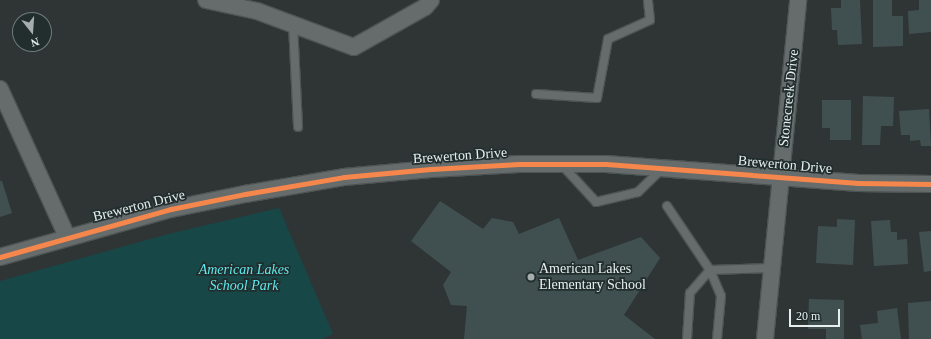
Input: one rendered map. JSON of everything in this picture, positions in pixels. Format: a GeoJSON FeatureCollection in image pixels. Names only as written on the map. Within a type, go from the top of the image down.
{"type":"FeatureCollection","features":[{"type":"Feature","properties":{"kind":"street"},"geometry":{"type":"LineString","coordinates":[[206,0],[257,11],[354,47],[425,2]]}},
{"type":"Feature","properties":{"kind":"street","name":"Stonecreek Drive"},"geometry":{"type":"LineString","coordinates":[[765,339],[798,0]]}},
{"type":"Feature","properties":{"kind":"street"},"geometry":{"type":"LineString","coordinates":[[0,89],[67,237]]}},
{"type":"Feature","properties":{"kind":"street","name":"Brewerton Drive"},"geometry":{"type":"LineString","coordinates":[[0,257],[171,209],[257,191],[344,177],[431,168],[561,164],[665,167],[858,183],[931,184]]}},
{"type":"Feature","properties":{"kind":"lane"},"geometry":{"type":"LineString","coordinates":[[536,94],[597,98],[608,39],[650,20],[648,0]]}},
{"type":"Feature","properties":{"kind":"lane"},"geometry":{"type":"LineString","coordinates":[[293,24],[298,127]]}},
{"type":"Feature","properties":{"kind":"lane"},"geometry":{"type":"LineString","coordinates":[[561,164],[596,202],[638,192],[665,167]]}},
{"type":"Feature","properties":{"kind":"lane"},"geometry":{"type":"LineString","coordinates":[[667,206],[710,270],[721,296],[717,339]]}},
{"type":"Feature","properties":{"kind":"lane"},"geometry":{"type":"LineString","coordinates":[[687,339],[690,293],[710,270],[772,268]]}},
{"type":"Feature","properties":{"kind":"green space","name":"American Lakes School Park"},"geometry":{"type":"Polygon","coordinates":[[[279,208],[333,334],[322,339],[0,339],[0,281],[168,234],[279,208]]]}},
{"type":"Feature","properties":{"kind":"building"},"geometry":{"type":"Polygon","coordinates":[[[841,0],[860,0],[862,44],[838,45],[837,30],[832,30],[831,8],[841,8],[841,0]]]}},
{"type":"Feature","properties":{"kind":"building"},"geometry":{"type":"Polygon","coordinates":[[[873,0],[892,0],[892,16],[903,16],[903,46],[873,47],[873,0]]]}},
{"type":"Feature","properties":{"kind":"building"},"geometry":{"type":"Polygon","coordinates":[[[919,0],[931,0],[931,32],[909,34],[908,11],[919,10],[919,0]]]}},
{"type":"Feature","properties":{"kind":"building"},"geometry":{"type":"Polygon","coordinates":[[[863,96],[894,97],[893,126],[881,126],[880,145],[862,145],[863,96]]]}},
{"type":"Feature","properties":{"kind":"building"},"geometry":{"type":"Polygon","coordinates":[[[822,100],[851,100],[851,140],[830,140],[830,128],[822,128],[822,100]]]}},
{"type":"Feature","properties":{"kind":"building"},"geometry":{"type":"Polygon","coordinates":[[[929,109],[931,146],[921,146],[920,140],[910,141],[910,135],[901,135],[899,111],[929,109]]]}},
{"type":"Feature","properties":{"kind":"building"},"geometry":{"type":"Polygon","coordinates":[[[0,181],[2,181],[12,213],[0,217],[0,181]]]}},
{"type":"Feature","properties":{"kind":"building"},"geometry":{"type":"Polygon","coordinates":[[[440,201],[483,229],[492,218],[513,222],[519,234],[559,218],[578,260],[641,237],[660,258],[624,315],[655,339],[464,339],[467,306],[451,305],[443,285],[451,272],[411,241],[440,201]]]}},
{"type":"Feature","properties":{"kind":"building"},"geometry":{"type":"Polygon","coordinates":[[[837,219],[855,220],[853,265],[816,263],[818,226],[837,227],[837,219]]]}},
{"type":"Feature","properties":{"kind":"building"},"geometry":{"type":"Polygon","coordinates":[[[890,220],[891,232],[897,232],[897,240],[907,239],[908,264],[874,266],[871,221],[890,220]]]}},
{"type":"Feature","properties":{"kind":"building"},"geometry":{"type":"Polygon","coordinates":[[[931,231],[931,271],[924,272],[919,232],[931,231]]]}},
{"type":"Feature","properties":{"kind":"building"},"geometry":{"type":"Polygon","coordinates":[[[809,299],[844,300],[844,339],[826,339],[826,329],[808,329],[809,299]]]}},
{"type":"Feature","properties":{"kind":"building"},"geometry":{"type":"Polygon","coordinates":[[[931,301],[931,339],[909,339],[908,303],[931,301]]]}},
{"type":"Feature","properties":{"kind":"building"},"geometry":{"type":"Polygon","coordinates":[[[897,308],[901,339],[862,339],[860,325],[878,323],[877,311],[897,308]]]}},
{"type":"Feature","properties":{"kind":"cycle path"},"geometry":{"type":"LineString","coordinates":[[0,257],[171,209],[245,194],[344,177],[431,169],[519,164],[606,164],[858,183],[931,184]]}},
{"type":"Feature","properties":{"kind":"place","name":"American Lakes Elementary School"},"geometry":{"type":"Point","coordinates":[531,277]}}]}
